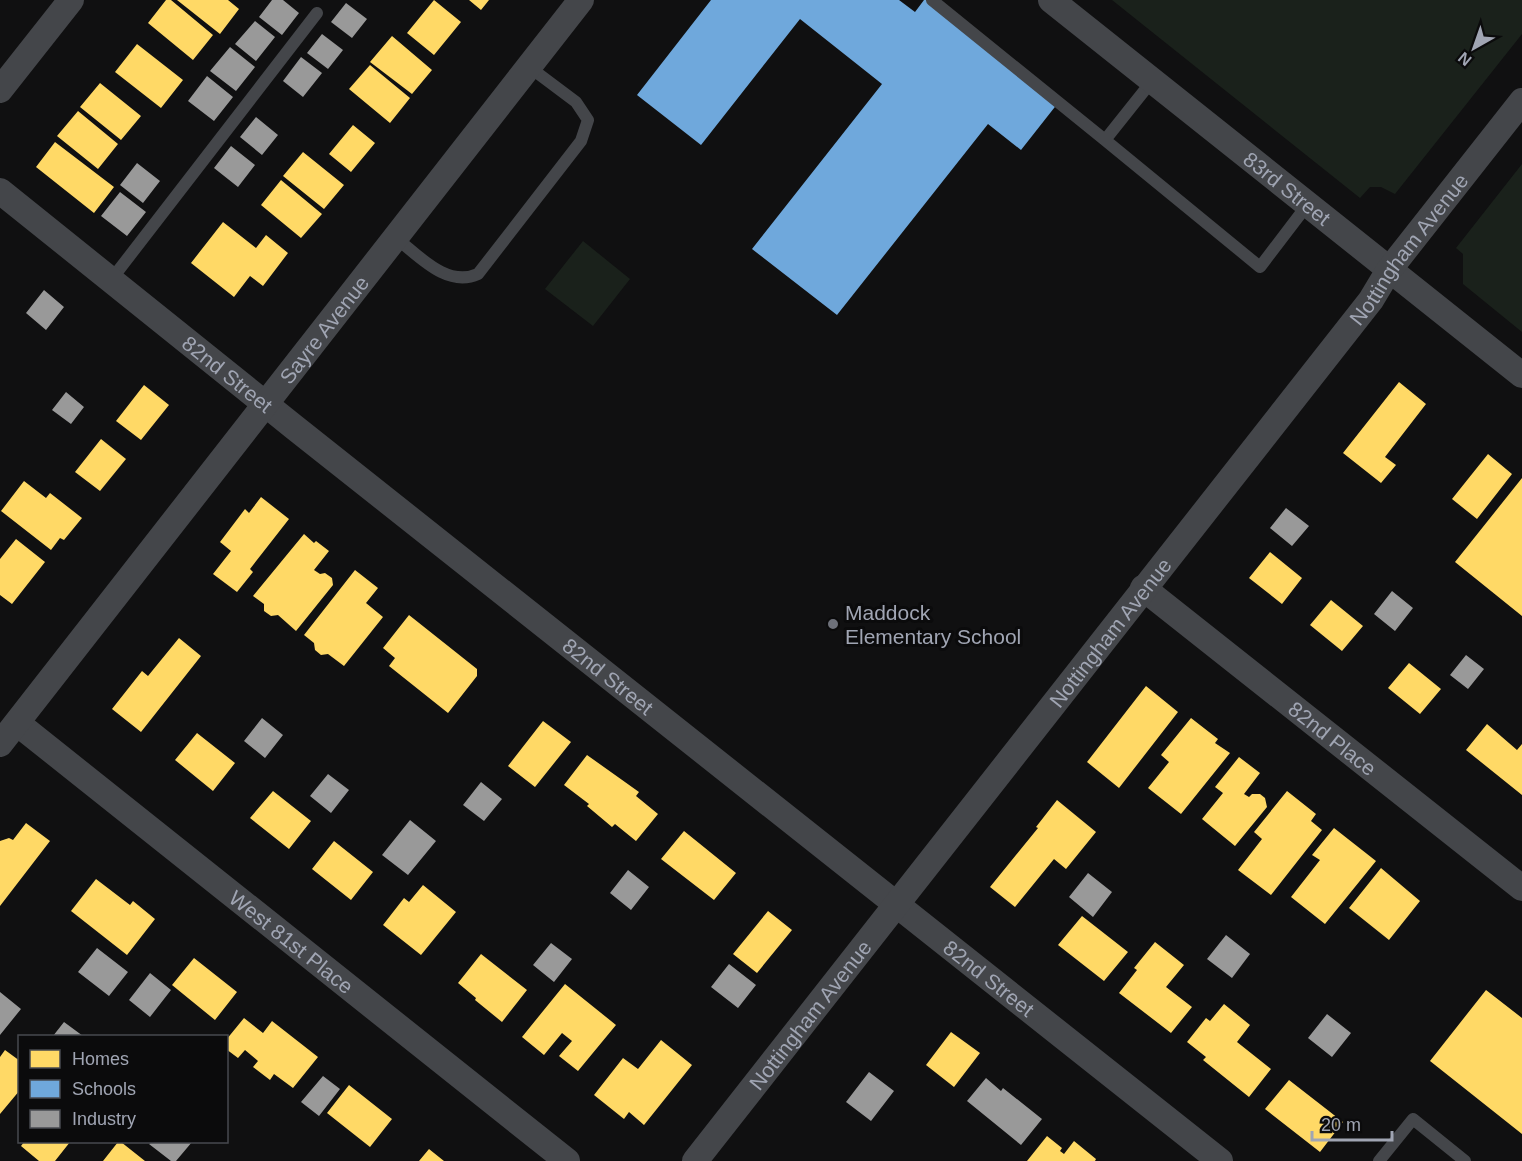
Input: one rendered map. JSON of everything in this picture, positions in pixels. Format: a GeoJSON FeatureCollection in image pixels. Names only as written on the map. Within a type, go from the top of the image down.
{"type":"FeatureCollection","features":[{"type":"Feature","properties":{"kind":"street"},"geometry":{"type":"LineString","coordinates":[[0,90],[71,0]]}},
{"type":"Feature","properties":{"kind":"street","name":"Sayre Avenue"},"geometry":{"type":"LineString","coordinates":[[0,744],[580,0]]}},
{"type":"Feature","properties":{"kind":"street","name":"83rd Street"},"geometry":{"type":"LineString","coordinates":[[1052,0],[1522,375]]}},
{"type":"Feature","properties":{"kind":"street","name":"Nottingham Avenue"},"geometry":{"type":"LineString","coordinates":[[695,1161],[1371,300],[1389,270],[1522,101]]}},
{"type":"Feature","properties":{"kind":"street","name":"82nd Street"},"geometry":{"type":"LineString","coordinates":[[0,190],[266,405],[1220,1161]]}},
{"type":"Feature","properties":{"kind":"street","name":"82nd Place"},"geometry":{"type":"LineString","coordinates":[[1143,588],[1522,888]]}},
{"type":"Feature","properties":{"kind":"street","name":"West 81st Place"},"geometry":{"type":"LineString","coordinates":[[17,723],[567,1161]]}},
{"type":"Feature","properties":{"kind":"lane"},"geometry":{"type":"LineString","coordinates":[[932,0],[1260,267],[1308,204]]}},
{"type":"Feature","properties":{"kind":"lane"},"geometry":{"type":"LineString","coordinates":[[111,280],[317,13]]}},
{"type":"Feature","properties":{"kind":"lane"},"geometry":{"type":"LineString","coordinates":[[396,238],[437,270],[455,278],[467,279],[477,274],[581,141],[588,120],[576,102],[528,66]]}},
{"type":"Feature","properties":{"kind":"lane"},"geometry":{"type":"LineString","coordinates":[[1105,140],[1152,81]]}},
{"type":"Feature","properties":{"kind":"lane"},"geometry":{"type":"LineString","coordinates":[[1379,1161],[1413,1119],[1465,1161]]}},
{"type":"Feature","properties":{"kind":"shaded area"},"geometry":{"type":"Polygon","coordinates":[[[1112,0],[1522,0],[1522,34],[1395,194],[1381,187],[1370,187],[1360,198],[1112,0]]]}},
{"type":"Feature","properties":{"kind":"shaded area"},"geometry":{"type":"Polygon","coordinates":[[[1522,164],[1522,332],[1463,284],[1463,254],[1456,248],[1522,164]]]}},
{"type":"Feature","properties":{"kind":"shaded area"},"geometry":{"type":"Polygon","coordinates":[[[583,241],[630,279],[593,326],[545,289],[583,241]]]}},
{"type":"Feature","properties":{"kind":"building: Homes"},"geometry":{"type":"Polygon","coordinates":[[[166,0],[171,0],[213,35],[193,60],[148,23],[166,0]]]}},
{"type":"Feature","properties":{"kind":"building: Homes"},"geometry":{"type":"Polygon","coordinates":[[[177,0],[228,0],[239,9],[220,34],[177,0]]]}},
{"type":"Feature","properties":{"kind":"building: Homes"},"geometry":{"type":"Polygon","coordinates":[[[434,0],[461,22],[434,55],[407,33],[434,0]]]}},
{"type":"Feature","properties":{"kind":"building: Homes"},"geometry":{"type":"Polygon","coordinates":[[[469,0],[489,0],[481,10],[469,0]]]}},
{"type":"Feature","properties":{"kind":"building: Homes"},"geometry":{"type":"Polygon","coordinates":[[[392,36],[432,70],[412,94],[370,62],[392,36]]]}},
{"type":"Feature","properties":{"kind":"building: Homes"},"geometry":{"type":"Polygon","coordinates":[[[137,44],[183,80],[161,108],[115,72],[137,44]]]}},
{"type":"Feature","properties":{"kind":"building: Homes"},"geometry":{"type":"Polygon","coordinates":[[[370,65],[410,98],[390,123],[349,89],[370,65]]]}},
{"type":"Feature","properties":{"kind":"building: Homes"},"geometry":{"type":"Polygon","coordinates":[[[100,83],[141,116],[121,140],[80,107],[100,83]]]}},
{"type":"Feature","properties":{"kind":"building: Homes"},"geometry":{"type":"Polygon","coordinates":[[[78,111],[118,144],[98,169],[57,136],[78,111]]]}},
{"type":"Feature","properties":{"kind":"building: Homes"},"geometry":{"type":"Polygon","coordinates":[[[353,125],[375,143],[351,172],[329,154],[353,125]]]}},
{"type":"Feature","properties":{"kind":"building: Homes"},"geometry":{"type":"Polygon","coordinates":[[[55,142],[114,187],[94,213],[36,167],[55,142]]]}},
{"type":"Feature","properties":{"kind":"building: Homes"},"geometry":{"type":"Polygon","coordinates":[[[303,152],[344,185],[324,209],[283,176],[303,152]]]}},
{"type":"Feature","properties":{"kind":"building: Homes"},"geometry":{"type":"Polygon","coordinates":[[[281,180],[322,214],[301,238],[261,205],[281,180]]]}},
{"type":"Feature","properties":{"kind":"building: Homes"},"geometry":{"type":"Polygon","coordinates":[[[223,222],[256,248],[266,235],[288,253],[263,286],[250,276],[234,297],[191,263],[223,222]]]}},
{"type":"Feature","properties":{"kind":"building: Homes"},"geometry":{"type":"Polygon","coordinates":[[[1399,382],[1426,404],[1385,457],[1396,465],[1381,483],[1343,453],[1399,382]]]}},
{"type":"Feature","properties":{"kind":"building: Homes"},"geometry":{"type":"Polygon","coordinates":[[[144,385],[169,405],[141,440],[116,421],[144,385]]]}},
{"type":"Feature","properties":{"kind":"building: Homes"},"geometry":{"type":"Polygon","coordinates":[[[101,439],[126,459],[100,491],[75,472],[101,439]]]}},
{"type":"Feature","properties":{"kind":"building: Homes"},"geometry":{"type":"Polygon","coordinates":[[[1488,454],[1512,474],[1477,519],[1452,499],[1488,454]]]}},
{"type":"Feature","properties":{"kind":"building: Homes"},"geometry":{"type":"Polygon","coordinates":[[[1522,478],[1522,616],[1455,562],[1522,478]]]}},
{"type":"Feature","properties":{"kind":"building: Homes"},"geometry":{"type":"Polygon","coordinates":[[[24,481],[46,498],[50,493],[82,518],[64,540],[60,538],[51,550],[1,511],[24,481]]]}},
{"type":"Feature","properties":{"kind":"building: Homes"},"geometry":{"type":"Polygon","coordinates":[[[261,497],[289,519],[250,569],[253,572],[237,592],[213,574],[231,551],[220,542],[245,509],[249,513],[261,497]]]}},
{"type":"Feature","properties":{"kind":"building: Homes"},"geometry":{"type":"Polygon","coordinates":[[[304,534],[314,543],[316,541],[329,551],[314,570],[332,578],[333,585],[296,631],[278,615],[271,616],[264,611],[264,604],[253,596],[304,534]]]}},
{"type":"Feature","properties":{"kind":"building: Homes"},"geometry":{"type":"Polygon","coordinates":[[[16,539],[45,562],[12,604],[0,595],[0,559],[16,539]]]}},
{"type":"Feature","properties":{"kind":"building: Homes"},"geometry":{"type":"Polygon","coordinates":[[[1270,552],[1302,578],[1282,604],[1249,578],[1270,552]]]}},
{"type":"Feature","properties":{"kind":"building: Homes"},"geometry":{"type":"Polygon","coordinates":[[[355,570],[378,588],[366,603],[383,617],[344,666],[328,654],[321,655],[315,650],[314,643],[304,635],[355,570]]]}},
{"type":"Feature","properties":{"kind":"building: Homes"},"geometry":{"type":"Polygon","coordinates":[[[1331,600],[1363,626],[1342,651],[1310,625],[1331,600]]]}},
{"type":"Feature","properties":{"kind":"building: Homes"},"geometry":{"type":"Polygon","coordinates":[[[409,615],[477,669],[477,676],[448,713],[389,666],[395,658],[383,648],[409,615]]]}},
{"type":"Feature","properties":{"kind":"building: Homes"},"geometry":{"type":"Polygon","coordinates":[[[179,638],[201,656],[141,732],[112,709],[142,671],[148,676],[179,638]]]}},
{"type":"Feature","properties":{"kind":"building: Homes"},"geometry":{"type":"Polygon","coordinates":[[[1409,663],[1441,689],[1420,714],[1388,688],[1409,663]]]}},
{"type":"Feature","properties":{"kind":"building: Homes"},"geometry":{"type":"Polygon","coordinates":[[[1146,686],[1178,712],[1119,788],[1087,762],[1146,686]]]}},
{"type":"Feature","properties":{"kind":"building: Homes"},"geometry":{"type":"Polygon","coordinates":[[[1191,718],[1218,739],[1215,743],[1230,753],[1181,814],[1148,788],[1169,762],[1161,755],[1191,718]]]}},
{"type":"Feature","properties":{"kind":"building: Homes"},"geometry":{"type":"Polygon","coordinates":[[[543,721],[571,742],[535,787],[508,766],[543,721]]]}},
{"type":"Feature","properties":{"kind":"building: Homes"},"geometry":{"type":"Polygon","coordinates":[[[1487,724],[1517,750],[1522,744],[1522,795],[1466,750],[1487,724]]]}},
{"type":"Feature","properties":{"kind":"building: Homes"},"geometry":{"type":"Polygon","coordinates":[[[197,733],[235,763],[213,791],[175,760],[197,733]]]}},
{"type":"Feature","properties":{"kind":"building: Homes"},"geometry":{"type":"Polygon","coordinates":[[[587,755],[639,792],[636,796],[658,814],[636,841],[615,824],[612,827],[587,806],[589,804],[564,785],[587,755]]]}},
{"type":"Feature","properties":{"kind":"building: Homes"},"geometry":{"type":"Polygon","coordinates":[[[1239,757],[1260,773],[1244,794],[1249,797],[1252,794],[1260,794],[1265,798],[1267,807],[1235,846],[1202,819],[1223,793],[1215,787],[1239,757]]]}},
{"type":"Feature","properties":{"kind":"building: Homes"},"geometry":{"type":"Polygon","coordinates":[[[273,791],[311,821],[289,849],[250,818],[273,791]]]}},
{"type":"Feature","properties":{"kind":"building: Homes"},"geometry":{"type":"Polygon","coordinates":[[[1287,791],[1316,814],[1311,821],[1322,830],[1271,895],[1238,870],[1262,839],[1254,832],[1287,791]]]}},
{"type":"Feature","properties":{"kind":"building: Homes"},"geometry":{"type":"Polygon","coordinates":[[[1057,800],[1096,832],[1066,869],[1054,859],[1015,907],[990,887],[1038,828],[1036,827],[1057,800]]]}},
{"type":"Feature","properties":{"kind":"building: Homes"},"geometry":{"type":"Polygon","coordinates":[[[26,823],[50,841],[0,906],[0,841],[9,838],[13,840],[26,823]]]}},
{"type":"Feature","properties":{"kind":"building: Homes"},"geometry":{"type":"Polygon","coordinates":[[[1334,828],[1376,861],[1325,924],[1291,897],[1320,860],[1312,855],[1334,828]]]}},
{"type":"Feature","properties":{"kind":"building: Homes"},"geometry":{"type":"Polygon","coordinates":[[[684,831],[736,873],[714,900],[661,859],[684,831]]]}},
{"type":"Feature","properties":{"kind":"building: Homes"},"geometry":{"type":"Polygon","coordinates":[[[334,841],[373,872],[351,900],[312,869],[334,841]]]}},
{"type":"Feature","properties":{"kind":"building: Homes"},"geometry":{"type":"Polygon","coordinates":[[[1381,868],[1420,901],[1389,940],[1349,908],[1381,868]]]}},
{"type":"Feature","properties":{"kind":"building: Homes"},"geometry":{"type":"Polygon","coordinates":[[[96,879],[130,905],[133,901],[155,919],[127,955],[71,911],[96,879]]]}},
{"type":"Feature","properties":{"kind":"building: Homes"},"geometry":{"type":"Polygon","coordinates":[[[423,885],[456,912],[421,955],[383,925],[404,898],[409,902],[423,885]]]}},
{"type":"Feature","properties":{"kind":"building: Homes"},"geometry":{"type":"Polygon","coordinates":[[[768,911],[792,930],[757,973],[733,954],[768,911]]]}},
{"type":"Feature","properties":{"kind":"building: Homes"},"geometry":{"type":"Polygon","coordinates":[[[1082,916],[1128,952],[1104,981],[1058,945],[1082,916]]]}},
{"type":"Feature","properties":{"kind":"building: Homes"},"geometry":{"type":"Polygon","coordinates":[[[1155,942],[1184,965],[1166,987],[1192,1007],[1171,1033],[1119,993],[1137,970],[1134,968],[1155,942]]]}},
{"type":"Feature","properties":{"kind":"building: Homes"},"geometry":{"type":"Polygon","coordinates":[[[481,954],[527,990],[502,1022],[458,983],[481,954]]]}},
{"type":"Feature","properties":{"kind":"building: Homes"},"geometry":{"type":"Polygon","coordinates":[[[194,958],[237,992],[215,1020],[172,985],[194,958]]]}},
{"type":"Feature","properties":{"kind":"building: Homes"},"geometry":{"type":"Polygon","coordinates":[[[565,984],[616,1025],[578,1071],[559,1056],[572,1041],[562,1033],[544,1055],[522,1037],[565,984]]]}},
{"type":"Feature","properties":{"kind":"building: Homes"},"geometry":{"type":"Polygon","coordinates":[[[1486,990],[1522,1018],[1522,1134],[1430,1061],[1486,990]]]}},
{"type":"Feature","properties":{"kind":"building: Homes"},"geometry":{"type":"Polygon","coordinates":[[[1224,1004],[1250,1025],[1237,1042],[1271,1069],[1249,1097],[1203,1060],[1206,1057],[1187,1042],[1206,1018],[1210,1021],[1224,1004]]]}},
{"type":"Feature","properties":{"kind":"building: Homes"},"geometry":{"type":"Polygon","coordinates":[[[244,1018],[263,1033],[272,1021],[318,1057],[293,1088],[274,1074],[270,1080],[253,1067],[258,1061],[245,1050],[238,1058],[228,1050],[228,1038],[244,1018]]]}},
{"type":"Feature","properties":{"kind":"building: Homes"},"geometry":{"type":"Polygon","coordinates":[[[951,1032],[980,1053],[954,1087],[926,1065],[951,1032]]]}},
{"type":"Feature","properties":{"kind":"building: Homes"},"geometry":{"type":"Polygon","coordinates":[[[661,1040],[692,1065],[644,1125],[629,1112],[624,1119],[594,1095],[623,1058],[638,1069],[661,1040]]]}},
{"type":"Feature","properties":{"kind":"building: Homes"},"geometry":{"type":"Polygon","coordinates":[[[5,1050],[18,1060],[18,1092],[0,1114],[0,1057],[5,1050]]]}},
{"type":"Feature","properties":{"kind":"building: Homes"},"geometry":{"type":"Polygon","coordinates":[[[1289,1080],[1343,1122],[1320,1152],[1265,1109],[1289,1080]]]}},
{"type":"Feature","properties":{"kind":"building: Homes"},"geometry":{"type":"Polygon","coordinates":[[[349,1085],[392,1119],[370,1147],[327,1113],[349,1085]]]}},
{"type":"Feature","properties":{"kind":"building: Homes"},"geometry":{"type":"Polygon","coordinates":[[[1047,1136],[1062,1148],[1060,1151],[1064,1154],[1074,1141],[1096,1159],[1095,1161],[1027,1161],[1047,1136]]]}},
{"type":"Feature","properties":{"kind":"building: Homes"},"geometry":{"type":"Polygon","coordinates":[[[23,1143],[69,1143],[55,1161],[39,1161],[21,1146],[23,1143]]]}},
{"type":"Feature","properties":{"kind":"building: Homes"},"geometry":{"type":"Polygon","coordinates":[[[117,1143],[122,1143],[145,1161],[103,1161],[117,1143]]]}},
{"type":"Feature","properties":{"kind":"building: Homes"},"geometry":{"type":"Polygon","coordinates":[[[429,1149],[444,1161],[419,1161],[429,1149]]]}},
{"type":"Feature","properties":{"kind":"building: Schools"},"geometry":{"type":"Polygon","coordinates":[[[711,0],[899,0],[915,12],[924,0],[928,0],[1058,103],[1021,150],[988,124],[837,315],[752,249],[882,84],[800,19],[701,145],[637,95],[711,0]]]}},
{"type":"Feature","properties":{"kind":"building: Industry"},"geometry":{"type":"Polygon","coordinates":[[[272,0],[283,0],[299,13],[282,35],[259,17],[272,0]]]}},
{"type":"Feature","properties":{"kind":"building: Industry"},"geometry":{"type":"Polygon","coordinates":[[[346,3],[367,19],[352,38],[331,22],[346,3]]]}},
{"type":"Feature","properties":{"kind":"building: Industry"},"geometry":{"type":"Polygon","coordinates":[[[255,21],[275,37],[256,61],[235,44],[255,21]]]}},
{"type":"Feature","properties":{"kind":"building: Industry"},"geometry":{"type":"Polygon","coordinates":[[[322,34],[343,50],[328,69],[307,53],[322,34]]]}},
{"type":"Feature","properties":{"kind":"building: Industry"},"geometry":{"type":"Polygon","coordinates":[[[230,47],[255,67],[236,91],[210,71],[230,47]]]}},
{"type":"Feature","properties":{"kind":"building: Industry"},"geometry":{"type":"Polygon","coordinates":[[[301,57],[322,73],[303,97],[283,81],[301,57]]]}},
{"type":"Feature","properties":{"kind":"building: Industry"},"geometry":{"type":"Polygon","coordinates":[[[207,76],[233,97],[214,121],[188,101],[207,76]]]}},
{"type":"Feature","properties":{"kind":"building: Industry"},"geometry":{"type":"Polygon","coordinates":[[[256,117],[278,135],[262,155],[240,137],[256,117]]]}},
{"type":"Feature","properties":{"kind":"building: Industry"},"geometry":{"type":"Polygon","coordinates":[[[231,146],[255,165],[238,187],[214,168],[231,146]]]}},
{"type":"Feature","properties":{"kind":"building: Industry"},"geometry":{"type":"Polygon","coordinates":[[[137,163],[160,181],[143,203],[120,185],[137,163]]]}},
{"type":"Feature","properties":{"kind":"building: Industry"},"geometry":{"type":"Polygon","coordinates":[[[120,192],[146,212],[127,236],[101,216],[120,192]]]}},
{"type":"Feature","properties":{"kind":"building: Industry"},"geometry":{"type":"Polygon","coordinates":[[[44,290],[64,307],[46,330],[26,313],[44,290]]]}},
{"type":"Feature","properties":{"kind":"building: Industry"},"geometry":{"type":"Polygon","coordinates":[[[66,392],[84,407],[71,424],[52,410],[66,392]]]}},
{"type":"Feature","properties":{"kind":"building: Industry"},"geometry":{"type":"Polygon","coordinates":[[[1286,508],[1309,526],[1292,546],[1270,528],[1286,508]]]}},
{"type":"Feature","properties":{"kind":"building: Industry"},"geometry":{"type":"Polygon","coordinates":[[[1392,591],[1413,608],[1395,631],[1374,614],[1392,591]]]}},
{"type":"Feature","properties":{"kind":"building: Industry"},"geometry":{"type":"Polygon","coordinates":[[[1466,655],[1484,669],[1468,689],[1450,675],[1466,655]]]}},
{"type":"Feature","properties":{"kind":"building: Industry"},"geometry":{"type":"Polygon","coordinates":[[[262,718],[283,735],[265,758],[244,741],[262,718]]]}},
{"type":"Feature","properties":{"kind":"building: Industry"},"geometry":{"type":"Polygon","coordinates":[[[328,774],[349,790],[331,813],[310,796],[328,774]]]}},
{"type":"Feature","properties":{"kind":"building: Industry"},"geometry":{"type":"Polygon","coordinates":[[[481,782],[502,799],[484,821],[463,805],[481,782]]]}},
{"type":"Feature","properties":{"kind":"building: Industry"},"geometry":{"type":"Polygon","coordinates":[[[410,820],[436,841],[408,875],[382,855],[410,820]]]}},
{"type":"Feature","properties":{"kind":"building: Industry"},"geometry":{"type":"Polygon","coordinates":[[[628,870],[649,887],[631,910],[610,893],[628,870]]]}},
{"type":"Feature","properties":{"kind":"building: Industry"},"geometry":{"type":"Polygon","coordinates":[[[1088,873],[1112,892],[1093,917],[1069,897],[1088,873]]]}},
{"type":"Feature","properties":{"kind":"building: Industry"},"geometry":{"type":"Polygon","coordinates":[[[1226,935],[1250,954],[1232,978],[1207,959],[1226,935]]]}},
{"type":"Feature","properties":{"kind":"building: Industry"},"geometry":{"type":"Polygon","coordinates":[[[551,943],[572,959],[554,982],[533,965],[551,943]]]}},
{"type":"Feature","properties":{"kind":"building: Industry"},"geometry":{"type":"Polygon","coordinates":[[[97,948],[128,972],[109,996],[78,972],[97,948]]]}},
{"type":"Feature","properties":{"kind":"building: Industry"},"geometry":{"type":"Polygon","coordinates":[[[729,964],[756,985],[738,1008],[711,987],[729,964]]]}},
{"type":"Feature","properties":{"kind":"building: Industry"},"geometry":{"type":"Polygon","coordinates":[[[150,973],[171,990],[150,1017],[129,1000],[150,973]]]}},
{"type":"Feature","properties":{"kind":"building: Industry"},"geometry":{"type":"Polygon","coordinates":[[[0,992],[21,1009],[0,1035],[0,992]]]}},
{"type":"Feature","properties":{"kind":"building: Industry"},"geometry":{"type":"Polygon","coordinates":[[[1327,1014],[1351,1033],[1332,1057],[1308,1038],[1327,1014]]]}},
{"type":"Feature","properties":{"kind":"building: Industry"},"geometry":{"type":"Polygon","coordinates":[[[64,1022],[82,1035],[54,1035],[64,1022]]]}},
{"type":"Feature","properties":{"kind":"building: Industry"},"geometry":{"type":"Polygon","coordinates":[[[869,1072],[894,1091],[871,1121],[846,1102],[869,1072]]]}},
{"type":"Feature","properties":{"kind":"building: Industry"},"geometry":{"type":"Polygon","coordinates":[[[323,1076],[340,1089],[319,1116],[301,1102],[323,1076]]]}},
{"type":"Feature","properties":{"kind":"building: Industry"},"geometry":{"type":"Polygon","coordinates":[[[986,1078],[1001,1091],[1003,1088],[1042,1119],[1021,1145],[967,1101],[986,1078]]]}},
{"type":"Feature","properties":{"kind":"building: Industry"},"geometry":{"type":"Polygon","coordinates":[[[191,1143],[176,1161],[171,1161],[149,1144],[191,1143]]]}},
{"type":"Feature","properties":{"kind":"place","name":"Maddock Elementary School"},"geometry":{"type":"Point","coordinates":[833,624]}}]}
